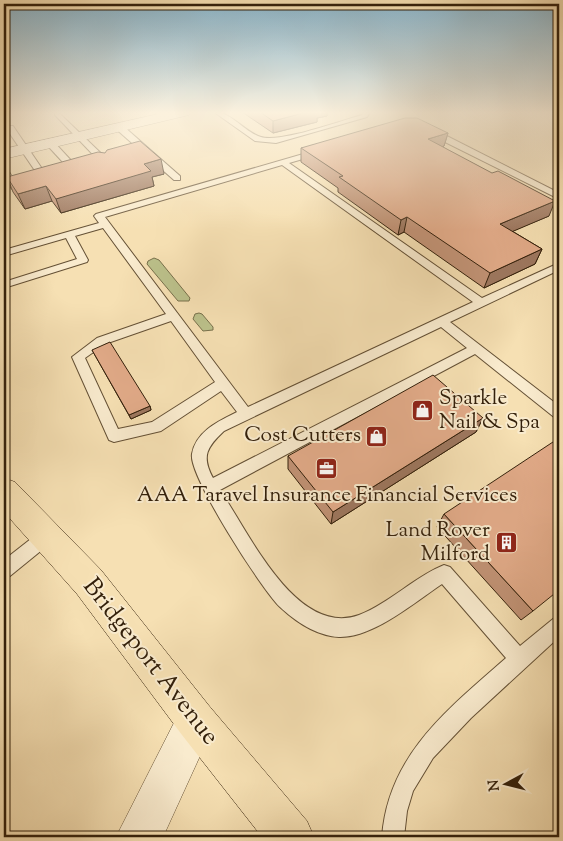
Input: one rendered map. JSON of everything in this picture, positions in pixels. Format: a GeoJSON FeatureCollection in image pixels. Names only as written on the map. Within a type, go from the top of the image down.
{"type":"FeatureCollection","features":[{"type":"Feature","properties":{"kind":"main road","name":"Bridgeport Avenue"},"geometry":{"type":"LineString","coordinates":[[4,491],[89,582],[196,721],[291,837]]}},
{"type":"Feature","properties":{"kind":"street"},"geometry":{"type":"LineString","coordinates":[[139,837],[196,721]]}},
{"type":"Feature","properties":{"kind":"lane"},"geometry":{"type":"LineString","coordinates":[[26,151],[45,179]]}},
{"type":"Feature","properties":{"kind":"lane"},"geometry":{"type":"LineString","coordinates":[[58,151],[75,170]]}},
{"type":"Feature","properties":{"kind":"lane"},"geometry":{"type":"LineString","coordinates":[[95,151],[106,163]]}},
{"type":"Feature","properties":{"kind":"lane"},"geometry":{"type":"LineString","coordinates":[[147,151],[177,178]]}},
{"type":"Feature","properties":{"kind":"lane"},"geometry":{"type":"LineString","coordinates":[[246,414],[99,216],[320,151]]}},
{"type":"Feature","properties":{"kind":"lane"},"geometry":{"type":"LineString","coordinates":[[469,151],[559,196]]}},
{"type":"Feature","properties":{"kind":"lane"},"geometry":{"type":"LineString","coordinates":[[283,162],[482,303]]}},
{"type":"Feature","properties":{"kind":"lane"},"geometry":{"type":"LineString","coordinates":[[4,171],[15,187]]}},
{"type":"Feature","properties":{"kind":"lane"},"geometry":{"type":"LineString","coordinates":[[4,253],[105,224]]}},
{"type":"Feature","properties":{"kind":"lane"},"geometry":{"type":"LineString","coordinates":[[4,285],[83,260],[69,234]]}},
{"type":"Feature","properties":{"kind":"lane"},"geometry":{"type":"LineString","coordinates":[[518,658],[444,573],[368,622],[339,628],[314,623],[292,606],[259,569],[211,487],[201,468],[199,457],[202,447],[219,428],[559,266]]}},
{"type":"Feature","properties":{"kind":"lane"},"geometry":{"type":"LineString","coordinates":[[173,316],[100,341],[78,357],[114,436],[156,427],[223,383]]}},
{"type":"Feature","properties":{"kind":"lane"},"geometry":{"type":"LineString","coordinates":[[442,322],[559,413]]}},
{"type":"Feature","properties":{"kind":"lane"},"geometry":{"type":"LineString","coordinates":[[211,487],[476,348]]}},
{"type":"Feature","properties":{"kind":"lane"},"geometry":{"type":"LineString","coordinates":[[4,570],[47,536]]}},
{"type":"Feature","properties":{"kind":"lane"},"geometry":{"type":"LineString","coordinates":[[393,837],[394,819],[404,786],[422,753],[518,658],[559,625]]}},
{"type":"Feature","properties":{"kind":"green space"},"geometry":{"type":"Polygon","coordinates":[[[154,258],[159,260],[190,298],[189,301],[178,301],[147,264],[148,261],[154,258]]]}},
{"type":"Feature","properties":{"kind":"green space"},"geometry":{"type":"Polygon","coordinates":[[[199,313],[213,327],[213,330],[203,331],[193,319],[195,314],[199,313]]]}},
{"type":"Feature","properties":{"kind":"building"},"geometry":{"type":"Polygon","coordinates":[[[106,151],[152,151],[161,159],[144,164],[151,171],[56,199],[46,186],[18,194],[7,177],[98,152],[105,153],[106,151]]]}},
{"type":"Feature","properties":{"kind":"building"},"geometry":{"type":"Polygon","coordinates":[[[306,151],[451,151],[492,173],[498,171],[555,201],[500,224],[542,249],[490,273],[407,217],[401,220],[339,177],[343,176],[306,151]]]}},
{"type":"Feature","properties":{"kind":"building"},"geometry":{"type":"Polygon","coordinates":[[[110,342],[150,406],[129,415],[92,350],[110,342]]]}},
{"type":"Feature","properties":{"kind":"building"},"geometry":{"type":"Polygon","coordinates":[[[433,375],[483,418],[333,512],[288,456],[433,375]]]}},
{"type":"Feature","properties":{"kind":"building","name":"Land Rover Milford"},"geometry":{"type":"Polygon","coordinates":[[[559,438],[559,590],[533,611],[444,514],[559,438]]]}},
{"type":"Feature","properties":{"kind":"place","name":"Sparkle Nail & Spa"},"geometry":{"type":"Point","coordinates":[423,411]}},
{"type":"Feature","properties":{"kind":"place","name":"Cost Cutters"},"geometry":{"type":"Point","coordinates":[377,436]}},
{"type":"Feature","properties":{"kind":"place","name":"AAA Taravel Insurance Financial Services"},"geometry":{"type":"Point","coordinates":[327,469]}},
{"type":"Feature","properties":{"kind":"place","name":"Land Rover Milford"},"geometry":{"type":"Point","coordinates":[506,543]}}]}
